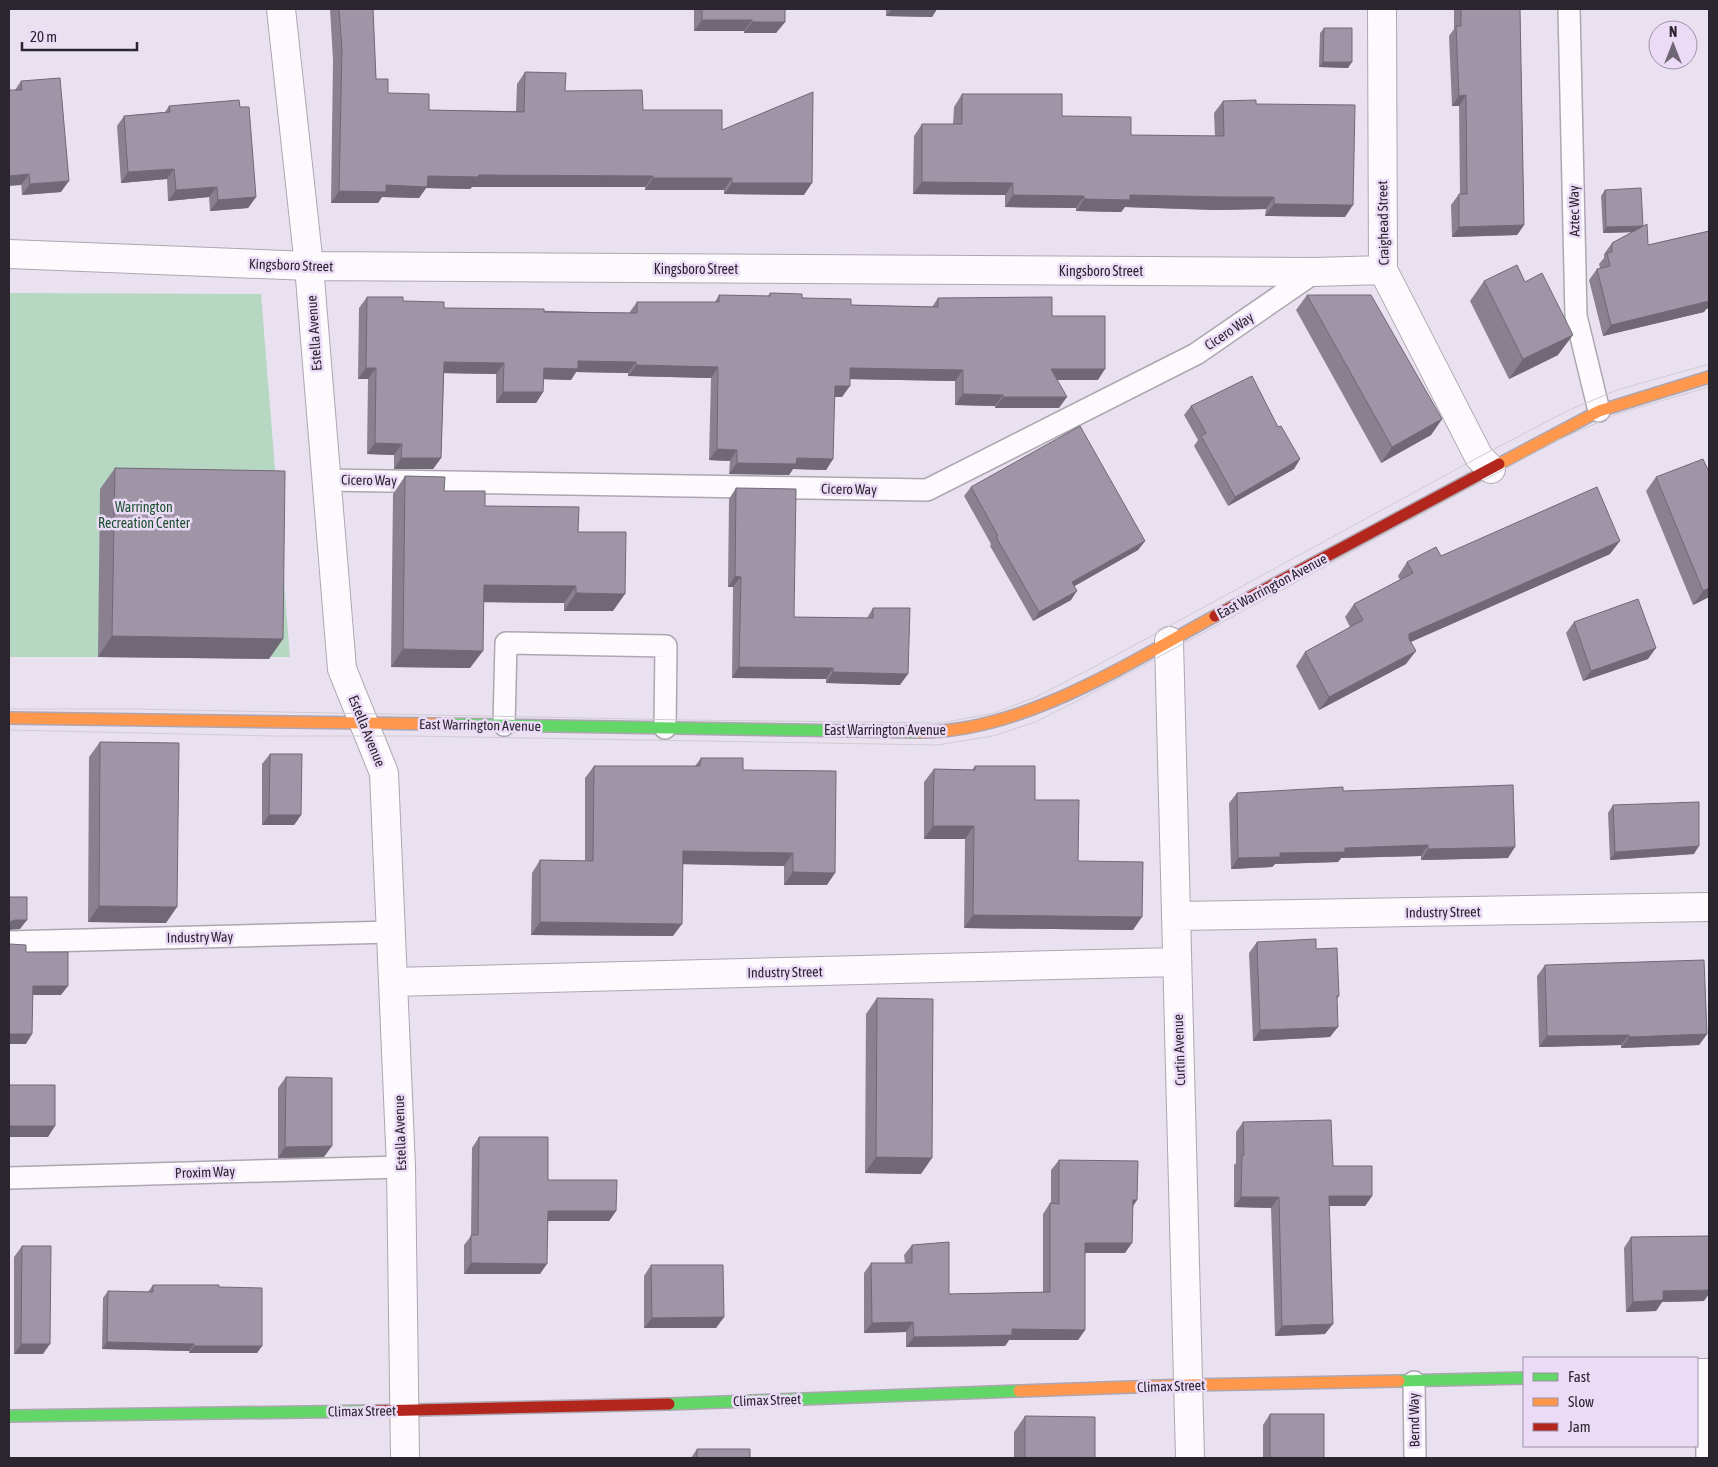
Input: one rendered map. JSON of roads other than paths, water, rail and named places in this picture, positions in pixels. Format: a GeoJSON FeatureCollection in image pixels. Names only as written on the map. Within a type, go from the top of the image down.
{"type":"FeatureCollection","features":[{"type":"Feature","properties":{"kind":"main road","name":"East Warrington Avenue"},"geometry":{"type":"LineString","coordinates":[[9,718],[938,732],[996,722],[1068,696],[1599,411],[1709,376]]}},
{"type":"Feature","properties":{"kind":"main road","name":"Climax Street"},"geometry":{"type":"LineString","coordinates":[[9,1416],[634,1405],[1188,1385],[1414,1382],[1523,1378]]}},
{"type":"Feature","properties":{"kind":"street","name":"Estella Avenue"},"geometry":{"type":"LineString","coordinates":[[281,9],[309,266],[342,669],[384,773],[401,1167],[405,1458]]}},
{"type":"Feature","properties":{"kind":"street","name":"Craighead Street"},"geometry":{"type":"LineString","coordinates":[[1382,9],[1383,270],[1479,457],[1491,470]]}},
{"type":"Feature","properties":{"kind":"street","name":"Kingsboro Street"},"geometry":{"type":"LineString","coordinates":[[9,254],[309,266],[1315,272],[1383,270]]}},
{"type":"Feature","properties":{"kind":"street","name":"Curtin Avenue"},"geometry":{"type":"LineString","coordinates":[[1169,641],[1190,1458]]}},
{"type":"Feature","properties":{"kind":"street","name":"Industry Street"},"geometry":{"type":"LineString","coordinates":[[1176,916],[1709,907]]}},
{"type":"Feature","properties":{"kind":"street","name":"Industry Street"},"geometry":{"type":"LineString","coordinates":[[393,982],[1177,962]]}},
{"type":"Feature","properties":{"kind":"lane","name":"Aztec Way"},"geometry":{"type":"LineString","coordinates":[[1569,9],[1576,316],[1599,411]]}},
{"type":"Feature","properties":{"kind":"lane","name":"Cicero Way"},"geometry":{"type":"LineString","coordinates":[[326,480],[927,490],[1196,354],[1315,272]]}},
{"type":"Feature","properties":{"kind":"lane"},"geometry":{"type":"LineString","coordinates":[[504,725],[506,643],[666,646],[666,728]]}},
{"type":"Feature","properties":{"kind":"lane","name":"Industry Way"},"geometry":{"type":"LineString","coordinates":[[9,942],[390,932]]}},
{"type":"Feature","properties":{"kind":"lane","name":"Proxim Way"},"geometry":{"type":"LineString","coordinates":[[9,1178],[401,1167]]}},
{"type":"Feature","properties":{"kind":"lane"},"geometry":{"type":"LineString","coordinates":[[1704,1373],[1707,1458]]}},
{"type":"Feature","properties":{"kind":"lane","name":"Bernd Way"},"geometry":{"type":"LineString","coordinates":[[1414,1382],[1415,1458]]}},
{"type":"Feature","properties":{"kind":"tram line"},"geometry":{"type":"LineString","coordinates":[[9,709],[133,709],[942,723],[994,713],[1036,697],[1107,660],[1567,411],[1617,390],[1709,364]]}},
{"type":"Feature","properties":{"kind":"tram line"},"geometry":{"type":"LineString","coordinates":[[9,730],[273,736],[409,736],[937,745],[993,736],[1035,722],[1083,698],[1558,440],[1617,414],[1709,387]]}},
{"type":"Feature","properties":{"kind":"park label","name":"Warrington Recreation Center"},"geometry":{"type":"Point","coordinates":[144,516]}}]}
